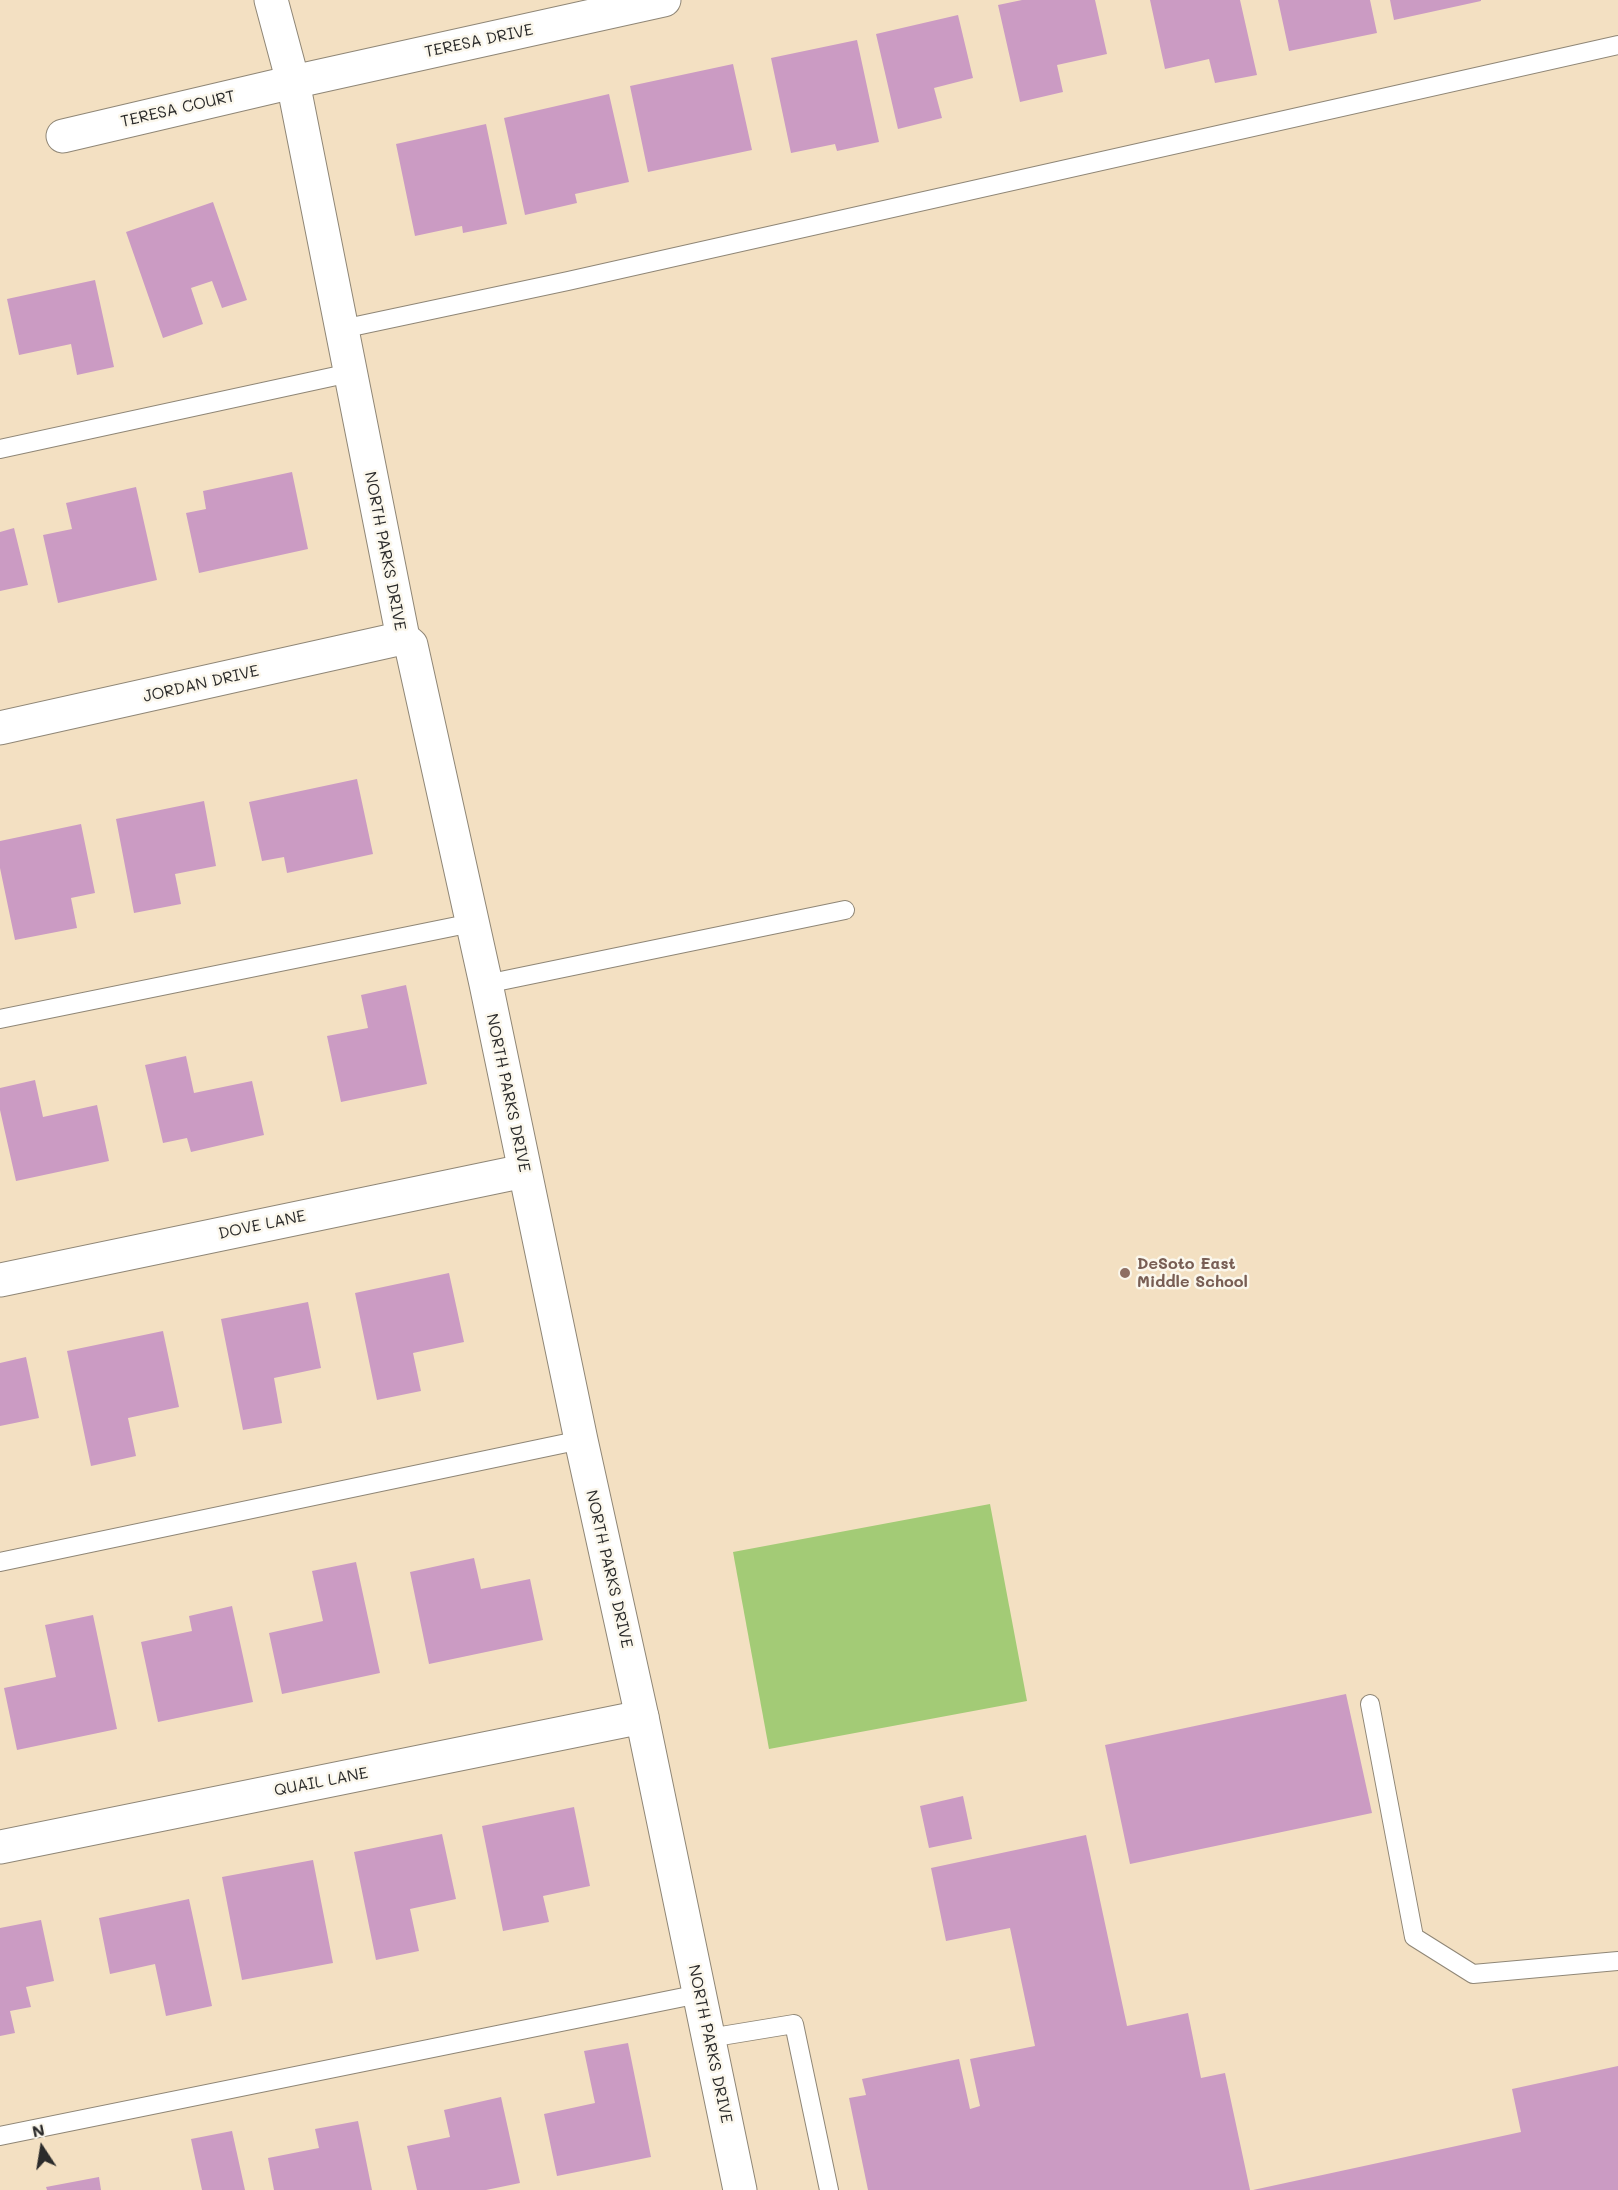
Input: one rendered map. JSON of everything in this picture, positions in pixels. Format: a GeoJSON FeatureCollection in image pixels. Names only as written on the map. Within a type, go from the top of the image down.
{"type":"FeatureCollection","features":[{"type":"Feature","properties":{"kind":"street","name":"NORTH PARKS DRIVE"},"geometry":{"type":"LineString","coordinates":[[271,0],[293,82],[403,638],[411,645],[486,984],[580,1440],[642,1717],[740,2190]]}},
{"type":"Feature","properties":{"kind":"street","name":"TERESA DRIVE"},"geometry":{"type":"LineString","coordinates":[[293,82],[664,0]]}},
{"type":"Feature","properties":{"kind":"street","name":"TERESA COURT"},"geometry":{"type":"LineString","coordinates":[[63,136],[293,82]]}},
{"type":"Feature","properties":{"kind":"street","name":"JORDAN DRIVE"},"geometry":{"type":"LineString","coordinates":[[0,728],[403,638]]}},
{"type":"Feature","properties":{"kind":"street","name":"DOVE LANE"},"geometry":{"type":"LineString","coordinates":[[0,1280],[524,1171]]}},
{"type":"Feature","properties":{"kind":"street","name":"QUAIL LANE"},"geometry":{"type":"LineString","coordinates":[[0,1847],[642,1717]]}},
{"type":"Feature","properties":{"kind":"lane"},"geometry":{"type":"LineString","coordinates":[[342,329],[568,281],[1618,45]]}},
{"type":"Feature","properties":{"kind":"lane"},"geometry":{"type":"LineString","coordinates":[[0,448],[350,373]]}},
{"type":"Feature","properties":{"kind":"lane"},"geometry":{"type":"LineString","coordinates":[[486,984],[845,910]]}},
{"type":"Feature","properties":{"kind":"lane"},"geometry":{"type":"LineString","coordinates":[[0,1019],[472,923]]}},
{"type":"Feature","properties":{"kind":"lane"},"geometry":{"type":"LineString","coordinates":[[0,1562],[580,1440]]}},
{"type":"Feature","properties":{"kind":"lane"},"geometry":{"type":"LineString","coordinates":[[1370,1704],[1413,1937],[1473,1974],[1618,1961]]}},
{"type":"Feature","properties":{"kind":"lane"},"geometry":{"type":"LineString","coordinates":[[0,2136],[699,1994]]}},
{"type":"Feature","properties":{"kind":"lane"},"geometry":{"type":"LineString","coordinates":[[708,2038],[794,2024],[830,2190]]}},
{"type":"Feature","properties":{"kind":"green space"},"geometry":{"type":"Polygon","coordinates":[[[990,1504],[1027,1701],[769,1749],[733,1552],[990,1504]]]}},
{"type":"Feature","properties":{"kind":"building"},"geometry":{"type":"Polygon","coordinates":[[[1022,0],[1095,0],[1107,54],[1057,65],[1063,92],[1020,102],[998,5],[1022,0]]]}},
{"type":"Feature","properties":{"kind":"building"},"geometry":{"type":"Polygon","coordinates":[[[1150,0],[1240,0],[1257,75],[1215,83],[1209,59],[1165,69],[1150,0]]]}},
{"type":"Feature","properties":{"kind":"building"},"geometry":{"type":"Polygon","coordinates":[[[1278,0],[1370,0],[1377,33],[1289,51],[1278,0]]]}},
{"type":"Feature","properties":{"kind":"building"},"geometry":{"type":"Polygon","coordinates":[[[1390,0],[1481,0],[1481,1],[1394,20],[1390,0]]]}},
{"type":"Feature","properties":{"kind":"building"},"geometry":{"type":"Polygon","coordinates":[[[958,15],[973,78],[934,88],[942,118],[898,129],[876,34],[958,15]]]}},
{"type":"Feature","properties":{"kind":"building"},"geometry":{"type":"Polygon","coordinates":[[[857,40],[879,142],[837,151],[835,144],[791,153],[771,58],[857,40]]]}},
{"type":"Feature","properties":{"kind":"building"},"geometry":{"type":"Polygon","coordinates":[[[733,64],[752,150],[648,172],[630,86],[733,64]]]}},
{"type":"Feature","properties":{"kind":"building"},"geometry":{"type":"Polygon","coordinates":[[[609,94],[629,182],[575,194],[577,203],[525,215],[504,118],[609,94]]]}},
{"type":"Feature","properties":{"kind":"building"},"geometry":{"type":"Polygon","coordinates":[[[486,124],[507,224],[463,233],[462,226],[415,236],[396,144],[486,124]]]}},
{"type":"Feature","properties":{"kind":"building"},"geometry":{"type":"Polygon","coordinates":[[[213,202],[247,300],[222,308],[212,281],[191,288],[203,324],[163,338],[126,232],[213,202]]]}},
{"type":"Feature","properties":{"kind":"building"},"geometry":{"type":"Polygon","coordinates":[[[95,280],[114,367],[77,375],[71,344],[19,355],[7,299],[95,280]]]}},
{"type":"Feature","properties":{"kind":"building"},"geometry":{"type":"Polygon","coordinates":[[[292,472],[308,549],[199,573],[186,513],[206,509],[203,491],[292,472]]]}},
{"type":"Feature","properties":{"kind":"building"},"geometry":{"type":"Polygon","coordinates":[[[136,487],[157,580],[58,603],[43,535],[72,529],[66,503],[136,487]]]}},
{"type":"Feature","properties":{"kind":"building"},"geometry":{"type":"Polygon","coordinates":[[[14,528],[28,585],[0,591],[0,532],[14,528]]]}},
{"type":"Feature","properties":{"kind":"building"},"geometry":{"type":"Polygon","coordinates":[[[357,779],[373,854],[287,873],[284,857],[262,861],[249,802],[357,779]]]}},
{"type":"Feature","properties":{"kind":"building"},"geometry":{"type":"Polygon","coordinates":[[[204,801],[216,866],[175,874],[181,904],[134,913],[116,819],[204,801]]]}},
{"type":"Feature","properties":{"kind":"building"},"geometry":{"type":"Polygon","coordinates":[[[81,824],[95,893],[71,898],[77,928],[15,940],[0,868],[0,841],[81,824]]]}},
{"type":"Feature","properties":{"kind":"building"},"geometry":{"type":"Polygon","coordinates":[[[406,985],[427,1084],[341,1102],[327,1036],[368,1028],[361,995],[406,985]]]}},
{"type":"Feature","properties":{"kind":"building"},"geometry":{"type":"Polygon","coordinates":[[[186,1056],[194,1093],[252,1081],[264,1135],[191,1152],[187,1138],[163,1143],[145,1065],[186,1056]]]}},
{"type":"Feature","properties":{"kind":"building"},"geometry":{"type":"Polygon","coordinates":[[[35,1080],[43,1117],[97,1105],[109,1161],[16,1181],[0,1110],[0,1088],[35,1080]]]}},
{"type":"Feature","properties":{"kind":"building"},"geometry":{"type":"Polygon","coordinates":[[[449,1273],[464,1342],[413,1353],[421,1391],[377,1400],[355,1293],[449,1273]]]}},
{"type":"Feature","properties":{"kind":"building"},"geometry":{"type":"Polygon","coordinates":[[[308,1302],[321,1368],[274,1378],[282,1423],[243,1430],[221,1319],[308,1302]]]}},
{"type":"Feature","properties":{"kind":"building"},"geometry":{"type":"Polygon","coordinates":[[[163,1331],[179,1407],[128,1418],[136,1456],[91,1466],[67,1351],[163,1331]]]}},
{"type":"Feature","properties":{"kind":"building"},"geometry":{"type":"Polygon","coordinates":[[[26,1357],[39,1418],[0,1426],[0,1363],[26,1357]]]}},
{"type":"Feature","properties":{"kind":"building"},"geometry":{"type":"Polygon","coordinates":[[[474,1558],[481,1589],[530,1579],[543,1640],[429,1664],[410,1572],[474,1558]]]}},
{"type":"Feature","properties":{"kind":"building"},"geometry":{"type":"Polygon","coordinates":[[[356,1562],[380,1673],[282,1694],[269,1633],[323,1621],[312,1571],[356,1562]]]}},
{"type":"Feature","properties":{"kind":"building"},"geometry":{"type":"Polygon","coordinates":[[[232,1606],[253,1702],[158,1722],[141,1642],[192,1631],[189,1616],[232,1606]]]}},
{"type":"Feature","properties":{"kind":"building"},"geometry":{"type":"Polygon","coordinates":[[[93,1615],[117,1729],[17,1750],[4,1688],[56,1677],[45,1625],[93,1615]]]}},
{"type":"Feature","properties":{"kind":"building"},"geometry":{"type":"Polygon","coordinates":[[[1346,1694],[1372,1813],[1130,1864],[1105,1745],[1346,1694]]]}},
{"type":"Feature","properties":{"kind":"building"},"geometry":{"type":"Polygon","coordinates":[[[963,1796],[972,1839],[929,1848],[920,1806],[963,1796]]]}},
{"type":"Feature","properties":{"kind":"building"},"geometry":{"type":"Polygon","coordinates":[[[574,1807],[590,1886],[543,1896],[549,1922],[503,1931],[482,1826],[574,1807]]]}},
{"type":"Feature","properties":{"kind":"building"},"geometry":{"type":"Polygon","coordinates":[[[442,1834],[456,1899],[410,1909],[419,1951],[376,1960],[354,1852],[442,1834]]]}},
{"type":"Feature","properties":{"kind":"building"},"geometry":{"type":"Polygon","coordinates":[[[1086,1835],[1127,2026],[1188,2013],[1201,2078],[1225,2073],[1250,2190],[868,2190],[849,2098],[866,2095],[862,2079],[959,2059],[970,2109],[980,2106],[970,2059],[1035,2046],[1010,1928],[946,1941],[931,1868],[1086,1835]]]}},
{"type":"Feature","properties":{"kind":"building"},"geometry":{"type":"Polygon","coordinates":[[[313,1860],[333,1963],[242,1980],[222,1877],[313,1860]]]}},
{"type":"Feature","properties":{"kind":"building"},"geometry":{"type":"Polygon","coordinates":[[[189,1899],[212,2006],[166,2016],[155,1964],[110,1974],[99,1918],[189,1899]]]}},
{"type":"Feature","properties":{"kind":"building"},"geometry":{"type":"Polygon","coordinates":[[[41,1920],[54,1981],[26,1987],[31,2007],[10,2011],[15,2033],[0,2036],[0,1928],[41,1920]]]}},
{"type":"Feature","properties":{"kind":"building"},"geometry":{"type":"Polygon","coordinates":[[[628,2043],[651,2157],[557,2176],[544,2114],[595,2103],[584,2051],[628,2043]]]}},
{"type":"Feature","properties":{"kind":"building"},"geometry":{"type":"Polygon","coordinates":[[[1618,2066],[1618,2190],[1253,2190],[1521,2132],[1512,2089],[1618,2066]]]}},
{"type":"Feature","properties":{"kind":"building"},"geometry":{"type":"Polygon","coordinates":[[[501,2097],[520,2183],[486,2190],[417,2190],[407,2146],[450,2137],[444,2110],[501,2097]]]}},
{"type":"Feature","properties":{"kind":"building"},"geometry":{"type":"Polygon","coordinates":[[[358,2121],[372,2190],[274,2190],[268,2158],[319,2148],[315,2129],[358,2121]]]}},
{"type":"Feature","properties":{"kind":"building"},"geometry":{"type":"Polygon","coordinates":[[[232,2131],[245,2190],[202,2190],[191,2139],[232,2131]]]}},
{"type":"Feature","properties":{"kind":"building"},"geometry":{"type":"Polygon","coordinates":[[[99,2177],[101,2190],[47,2190],[46,2187],[99,2177]]]}},
{"type":"Feature","properties":{"kind":"place","name":"DeSoto East Middle School"},"geometry":{"type":"Point","coordinates":[1125,1273]}}]}
